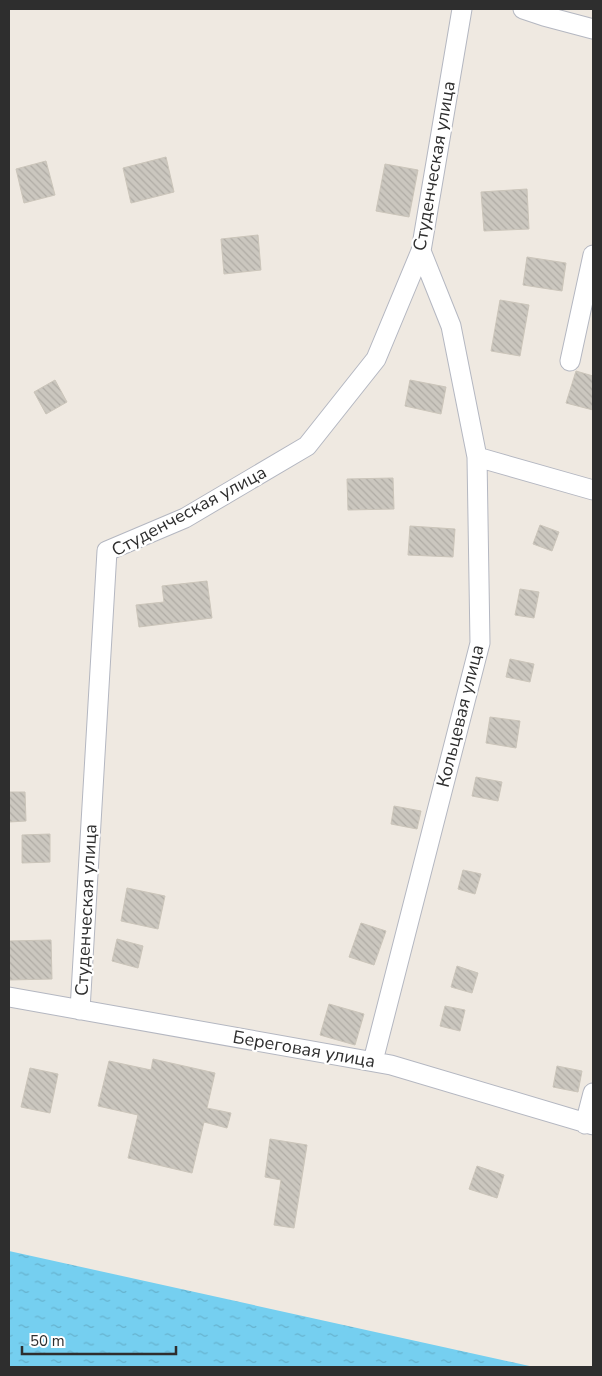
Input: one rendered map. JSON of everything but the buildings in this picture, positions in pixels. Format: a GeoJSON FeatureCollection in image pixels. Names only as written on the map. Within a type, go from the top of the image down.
{"type":"FeatureCollection","features":[{"type":"Feature","properties":{"kind":"street","name":"Студенческая улица"},"geometry":{"type":"LineString","coordinates":[[80,1010],[107,551],[185,518],[307,446],[376,358],[421,251],[462,9]]}},
{"type":"Feature","properties":{"kind":"street"},"geometry":{"type":"LineString","coordinates":[[523,9],[593,29]]}},
{"type":"Feature","properties":{"kind":"street","name":"Кольцевая улица"},"geometry":{"type":"LineString","coordinates":[[373,1062],[480,642],[477,456],[451,326],[421,251]]}},
{"type":"Feature","properties":{"kind":"street"},"geometry":{"type":"LineString","coordinates":[[570,361],[593,255]]}},
{"type":"Feature","properties":{"kind":"street"},"geometry":{"type":"LineString","coordinates":[[477,456],[593,490]]}},
{"type":"Feature","properties":{"kind":"street","name":"Береговая улица"},"geometry":{"type":"LineString","coordinates":[[9,997],[391,1065],[589,1125]]}},
{"type":"Feature","properties":{"kind":"street"},"geometry":{"type":"LineString","coordinates":[[589,1125],[593,1093]]}},
{"type":"Feature","properties":{"kind":"water"},"geometry":{"type":"Polygon","coordinates":[[[9,1251],[534,1367],[9,1367],[9,1251]]]}}]}
